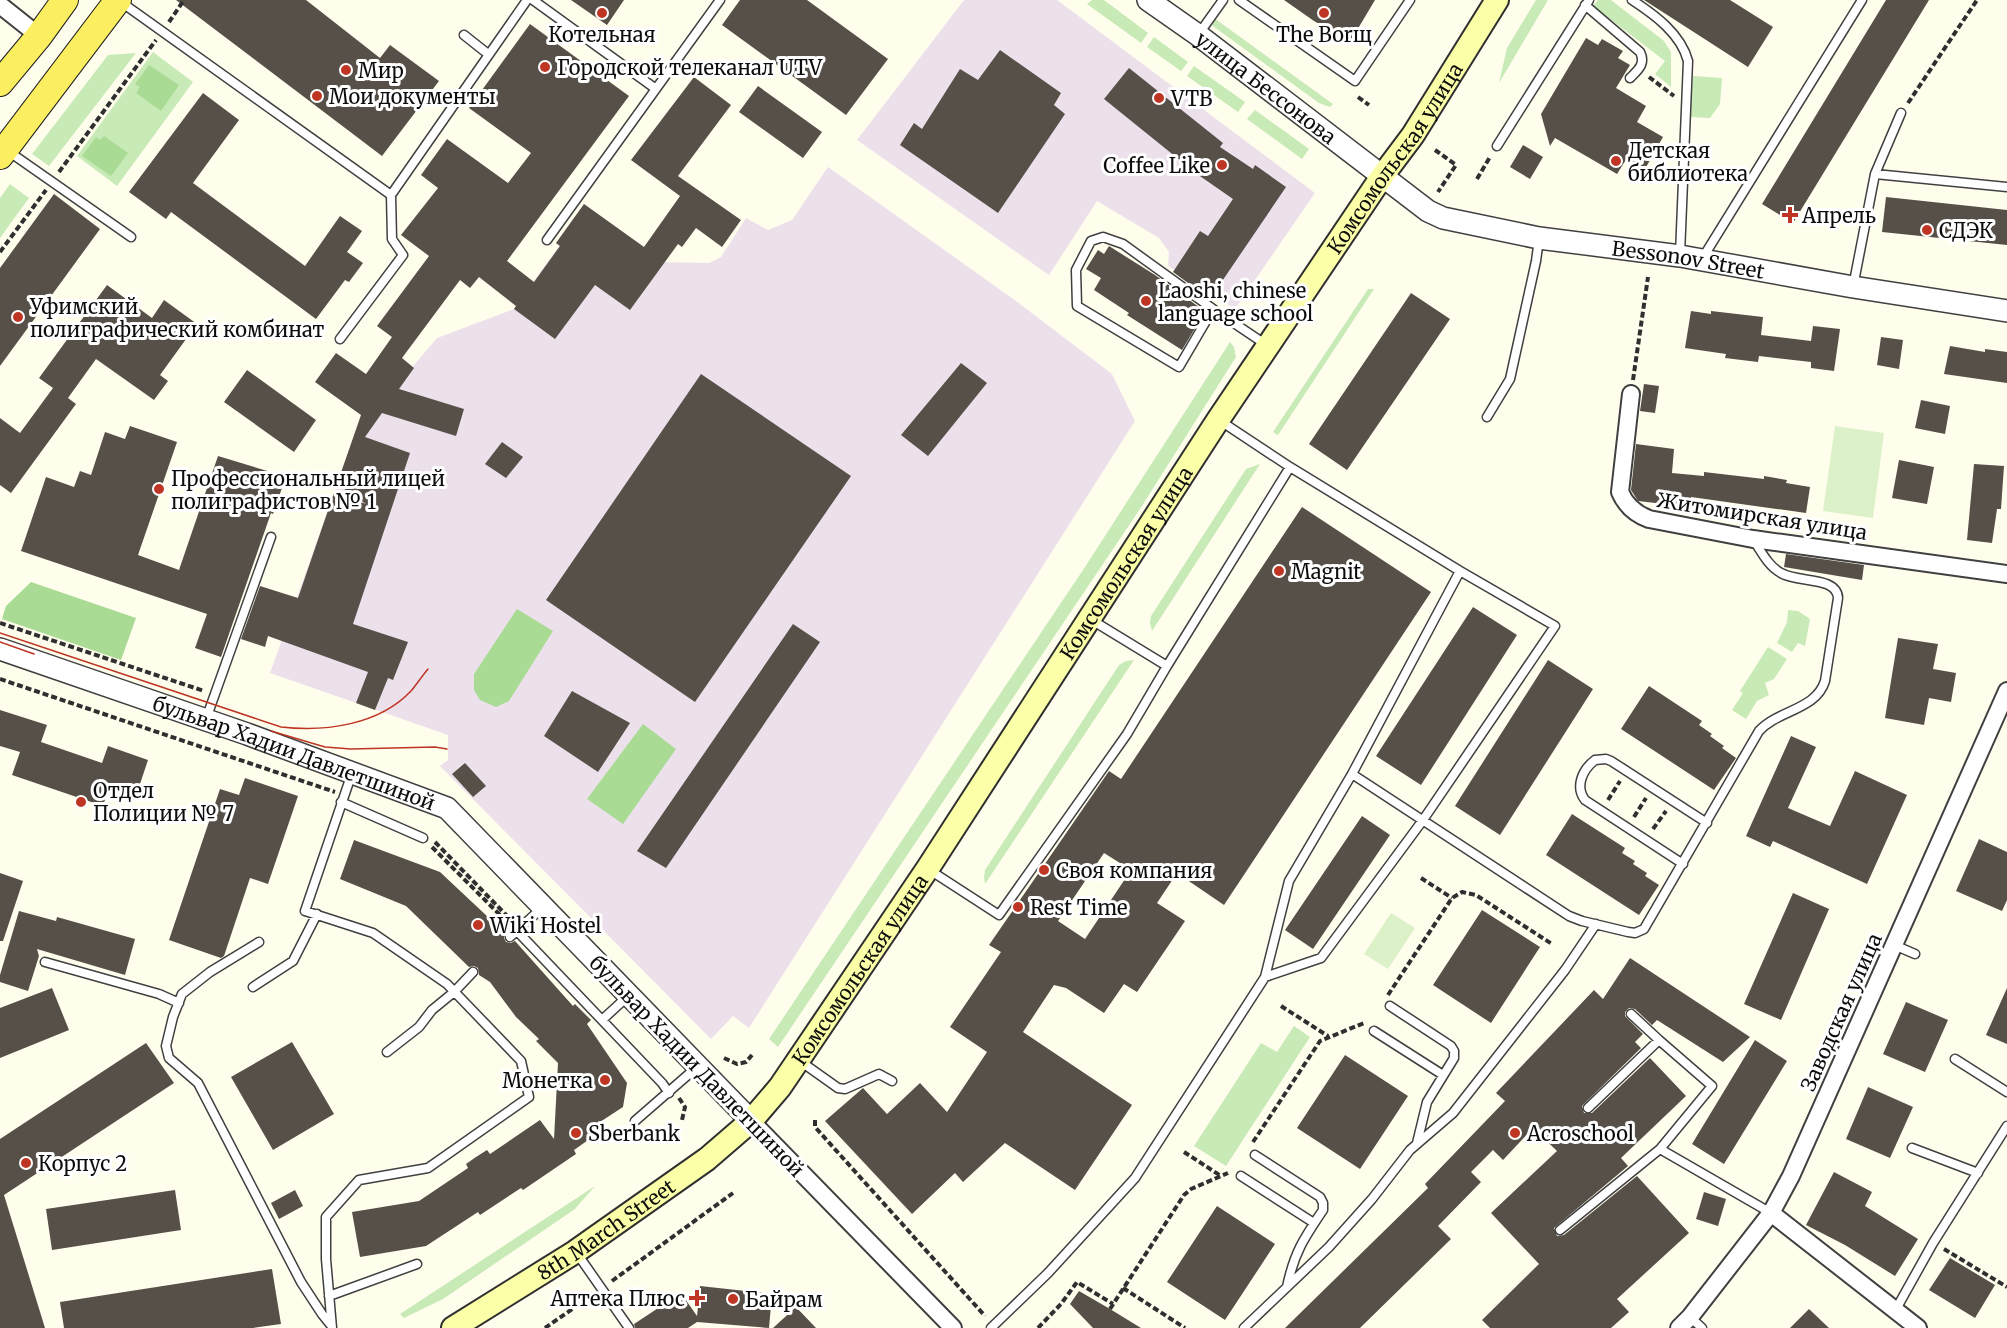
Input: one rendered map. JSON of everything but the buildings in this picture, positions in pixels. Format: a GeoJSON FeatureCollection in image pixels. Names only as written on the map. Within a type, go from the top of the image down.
{"type":"FeatureCollection","features":[{"type":"Feature","properties":{"kind":"main road"},"geometry":{"type":"LineString","coordinates":[[0,83],[66,0]]}},
{"type":"Feature","properties":{"kind":"main road"},"geometry":{"type":"LineString","coordinates":[[3,152],[118,0]]}},
{"type":"Feature","properties":{"kind":"main road","name":"Комсомольская улица"},"geometry":{"type":"LineString","coordinates":[[751,1121],[799,1061],[928,868],[1218,420],[1383,175],[1413,135],[1497,0]]}},
{"type":"Feature","properties":{"kind":"main road","name":"8th March Street"},"geometry":{"type":"LineString","coordinates":[[453,1328],[575,1252],[707,1159],[751,1121]]}},
{"type":"Feature","properties":{"kind":"street","name":"улица Бессонова"},"geometry":{"type":"LineString","coordinates":[[1148,0],[1383,175]]}},
{"type":"Feature","properties":{"kind":"street"},"geometry":{"type":"LineString","coordinates":[[4,4],[39,36]]}},
{"type":"Feature","properties":{"kind":"street","name":"Bessonov Street"},"geometry":{"type":"LineString","coordinates":[[1383,175],[1428,211],[1443,219],[1539,238],[1702,259],[1853,287],[2007,311]]}},
{"type":"Feature","properties":{"kind":"street","name":"Житомирская улица"},"geometry":{"type":"LineString","coordinates":[[1631,394],[1620,492],[1632,510],[1649,519],[1753,539],[2007,574]]}},
{"type":"Feature","properties":{"kind":"street","name":"бульвар Хадии Давлетшиной"},"geometry":{"type":"LineString","coordinates":[[0,649],[206,719],[447,808],[953,1328]]}},
{"type":"Feature","properties":{"kind":"street","name":"Заводская улица"},"geometry":{"type":"LineString","coordinates":[[1690,1324],[1771,1213],[1791,1176],[2007,692]]}},
{"type":"Feature","properties":{"kind":"street"},"geometry":{"type":"LineString","coordinates":[[1771,1213],[1906,1322]]}},
{"type":"Feature","properties":{"kind":"lane"},"geometry":{"type":"LineString","coordinates":[[118,0],[391,195]]}},
{"type":"Feature","properties":{"kind":"lane"},"geometry":{"type":"LineString","coordinates":[[340,339],[403,255],[392,239],[391,195],[527,0]]}},
{"type":"Feature","properties":{"kind":"lane"},"geometry":{"type":"LineString","coordinates":[[533,0],[656,89]]}},
{"type":"Feature","properties":{"kind":"lane"},"geometry":{"type":"LineString","coordinates":[[547,240],[720,0]]}},
{"type":"Feature","properties":{"kind":"lane"},"geometry":{"type":"LineString","coordinates":[[1198,36],[1223,0]]}},
{"type":"Feature","properties":{"kind":"lane"},"geometry":{"type":"LineString","coordinates":[[1239,0],[1355,81],[1407,1]]}},
{"type":"Feature","properties":{"kind":"lane"},"geometry":{"type":"LineString","coordinates":[[1632,0],[1672,31],[1683,46],[1688,62],[1680,256]]}},
{"type":"Feature","properties":{"kind":"lane"},"geometry":{"type":"LineString","coordinates":[[1702,259],[1862,0]]}},
{"type":"Feature","properties":{"kind":"lane"},"geometry":{"type":"LineString","coordinates":[[1497,146],[1587,3],[1640,52],[1643,59],[1642,65],[1630,78]]}},
{"type":"Feature","properties":{"kind":"lane"},"geometry":{"type":"LineString","coordinates":[[464,36],[488,54]]}},
{"type":"Feature","properties":{"kind":"lane"},"geometry":{"type":"LineString","coordinates":[[1853,287],[1875,174],[1901,113]]}},
{"type":"Feature","properties":{"kind":"lane"},"geometry":{"type":"LineString","coordinates":[[3,152],[52,182],[131,237]]}},
{"type":"Feature","properties":{"kind":"lane"},"geometry":{"type":"LineString","coordinates":[[1875,174],[2007,187]]}},
{"type":"Feature","properties":{"kind":"lane"},"geometry":{"type":"LineString","coordinates":[[1213,309],[1179,367],[1077,306],[1076,270],[1091,241],[1103,237],[1123,244],[1268,347]]}},
{"type":"Feature","properties":{"kind":"lane"},"geometry":{"type":"LineString","coordinates":[[1487,417],[1510,379],[1539,238]]}},
{"type":"Feature","properties":{"kind":"lane"},"geometry":{"type":"LineString","coordinates":[[1218,420],[1460,571],[1555,626],[1423,820],[1321,958],[1265,977]]}},
{"type":"Feature","properties":{"kind":"lane"},"geometry":{"type":"LineString","coordinates":[[928,868],[999,915],[1126,734],[1290,467]]}},
{"type":"Feature","properties":{"kind":"lane"},"geometry":{"type":"LineString","coordinates":[[206,719],[271,537]]}},
{"type":"Feature","properties":{"kind":"lane"},"geometry":{"type":"LineString","coordinates":[[1352,774],[1569,916],[1635,933],[1644,929],[1760,731],[1772,720],[1815,698],[1823,688],[1838,598],[1836,590],[1829,584],[1796,579],[1780,573],[1753,539]]}},
{"type":"Feature","properties":{"kind":"lane"},"geometry":{"type":"LineString","coordinates":[[992,1327],[1048,1274],[1135,1178],[1265,977],[1289,881],[1352,774],[1460,571]]}},
{"type":"Feature","properties":{"kind":"lane"},"geometry":{"type":"LineString","coordinates":[[1090,619],[1167,666]]}},
{"type":"Feature","properties":{"kind":"lane"},"geometry":{"type":"LineString","coordinates":[[1683,864],[1585,800],[1580,790],[1581,778],[1591,763],[1595,760],[1606,759],[1707,823]]}},
{"type":"Feature","properties":{"kind":"lane"},"geometry":{"type":"LineString","coordinates":[[331,1326],[326,1259],[326,1217],[359,1180],[428,1168],[529,1097],[520,1061],[447,984],[372,933],[305,911],[352,772]]}},
{"type":"Feature","properties":{"kind":"lane"},"geometry":{"type":"LineString","coordinates":[[342,799],[423,838]]}},
{"type":"Feature","properties":{"kind":"lane"},"geometry":{"type":"LineString","coordinates":[[543,908],[516,932],[670,1091]]}},
{"type":"Feature","properties":{"kind":"lane"},"geometry":{"type":"LineString","coordinates":[[253,987],[293,961],[317,914]]}},
{"type":"Feature","properties":{"kind":"lane"},"geometry":{"type":"LineString","coordinates":[[1244,1328],[1323,1253],[1364,1209],[1407,1154],[1458,1107],[1565,970],[1596,924]]}},
{"type":"Feature","properties":{"kind":"lane"},"geometry":{"type":"LineString","coordinates":[[259,942],[210,972],[182,994],[166,1046],[169,1058],[198,1083],[301,1282],[331,1326]]}},
{"type":"Feature","properties":{"kind":"lane"},"geometry":{"type":"LineString","coordinates":[[1894,945],[1915,954]]}},
{"type":"Feature","properties":{"kind":"lane"},"geometry":{"type":"LineString","coordinates":[[45,962],[159,994],[179,1003]]}},
{"type":"Feature","properties":{"kind":"lane"},"geometry":{"type":"LineString","coordinates":[[387,1052],[419,1028],[432,1010],[473,972]]}},
{"type":"Feature","properties":{"kind":"lane"},"geometry":{"type":"LineString","coordinates":[[602,1020],[629,996]]}},
{"type":"Feature","properties":{"kind":"lane"},"geometry":{"type":"LineString","coordinates":[[1387,1004],[1453,1049],[1454,1058],[1427,1102],[1418,1143]]}},
{"type":"Feature","properties":{"kind":"lane"},"geometry":{"type":"LineString","coordinates":[[1560,1230],[1660,1149],[1712,1086],[1631,1014]]}},
{"type":"Feature","properties":{"kind":"lane"},"geometry":{"type":"LineString","coordinates":[[1374,1031],[1443,1075]]}},
{"type":"Feature","properties":{"kind":"lane"},"geometry":{"type":"LineString","coordinates":[[1588,1108],[1659,1040]]}},
{"type":"Feature","properties":{"kind":"lane"},"geometry":{"type":"LineString","coordinates":[[1955,1059],[2007,1092]]}},
{"type":"Feature","properties":{"kind":"lane"},"geometry":{"type":"LineString","coordinates":[[799,1061],[838,1088],[845,1089],[879,1074],[892,1081]]}},
{"type":"Feature","properties":{"kind":"lane"},"geometry":{"type":"LineString","coordinates":[[635,1121],[697,1067]]}},
{"type":"Feature","properties":{"kind":"lane"},"geometry":{"type":"LineString","coordinates":[[1906,1322],[1934,1243],[2007,1126]]}},
{"type":"Feature","properties":{"kind":"lane"},"geometry":{"type":"LineString","coordinates":[[1912,1148],[1978,1173]]}},
{"type":"Feature","properties":{"kind":"lane"},"geometry":{"type":"LineString","coordinates":[[1660,1149],[1771,1213]]}},
{"type":"Feature","properties":{"kind":"lane"},"geometry":{"type":"LineString","coordinates":[[1251,1153],[1320,1197],[1323,1203],[1323,1210],[1295,1254],[1287,1287]]}},
{"type":"Feature","properties":{"kind":"lane"},"geometry":{"type":"LineString","coordinates":[[1241,1176],[1314,1223]]}},
{"type":"Feature","properties":{"kind":"lane"},"geometry":{"type":"LineString","coordinates":[[575,1252],[629,1328]]}},
{"type":"Feature","properties":{"kind":"lane"},"geometry":{"type":"LineString","coordinates":[[329,1296],[417,1264]]}},
{"type":"Feature","properties":{"kind":"path"},"geometry":{"type":"LineString","coordinates":[[0,252],[184,0]]}},
{"type":"Feature","properties":{"kind":"path"},"geometry":{"type":"LineString","coordinates":[[1901,113],[1977,0]]}},
{"type":"Feature","properties":{"kind":"path"},"geometry":{"type":"LineString","coordinates":[[1655,82],[1671,93]]}},
{"type":"Feature","properties":{"kind":"path"},"geometry":{"type":"LineString","coordinates":[[1358,97],[1369,105]]}},
{"type":"Feature","properties":{"kind":"path"},"geometry":{"type":"LineString","coordinates":[[1477,179],[1497,146]]}},
{"type":"Feature","properties":{"kind":"path"},"geometry":{"type":"LineString","coordinates":[[1435,150],[1456,165],[1438,192]]}},
{"type":"Feature","properties":{"kind":"path"},"geometry":{"type":"LineString","coordinates":[[1631,394],[1648,277]]}},
{"type":"Feature","properties":{"kind":"path"},"geometry":{"type":"LineString","coordinates":[[0,623],[215,695]]}},
{"type":"Feature","properties":{"kind":"path"},"geometry":{"type":"LineString","coordinates":[[0,679],[342,799]]}},
{"type":"Feature","properties":{"kind":"path"},"geometry":{"type":"LineString","coordinates":[[1601,810],[1627,771]]}},
{"type":"Feature","properties":{"kind":"path"},"geometry":{"type":"LineString","coordinates":[[1627,827],[1653,788]]}},
{"type":"Feature","properties":{"kind":"path"},"geometry":{"type":"LineString","coordinates":[[1646,840],[1672,800]]}},
{"type":"Feature","properties":{"kind":"path"},"geometry":{"type":"LineString","coordinates":[[423,838],[516,932]]}},
{"type":"Feature","properties":{"kind":"path"},"geometry":{"type":"LineString","coordinates":[[434,841],[516,932]]}},
{"type":"Feature","properties":{"kind":"path"},"geometry":{"type":"LineString","coordinates":[[1421,878],[1452,898]]}},
{"type":"Feature","properties":{"kind":"path"},"geometry":{"type":"LineString","coordinates":[[1387,1004],[1452,898],[1462,892],[1476,895],[1552,944]]}},
{"type":"Feature","properties":{"kind":"path"},"geometry":{"type":"LineString","coordinates":[[1281,1006],[1328,1036]]}},
{"type":"Feature","properties":{"kind":"path"},"geometry":{"type":"LineString","coordinates":[[1251,1153],[1317,1044],[1328,1036],[1370,1020]]}},
{"type":"Feature","properties":{"kind":"path"},"geometry":{"type":"LineString","coordinates":[[724,1058],[737,1064],[746,1062],[752,1055]]}},
{"type":"Feature","properties":{"kind":"path"},"geometry":{"type":"LineString","coordinates":[[670,1091],[685,1107],[682,1120]]}},
{"type":"Feature","properties":{"kind":"path"},"geometry":{"type":"LineString","coordinates":[[815,1120],[815,1127],[992,1327]]}},
{"type":"Feature","properties":{"kind":"path"},"geometry":{"type":"LineString","coordinates":[[1184,1152],[1222,1176]]}},
{"type":"Feature","properties":{"kind":"path"},"geometry":{"type":"LineString","coordinates":[[1110,1309],[1184,1195],[1191,1189],[1232,1171]]}},
{"type":"Feature","properties":{"kind":"path"},"geometry":{"type":"LineString","coordinates":[[545,1328],[733,1193]]}},
{"type":"Feature","properties":{"kind":"path"},"geometry":{"type":"LineString","coordinates":[[1934,1243],[2007,1287]]}},
{"type":"Feature","properties":{"kind":"path"},"geometry":{"type":"LineString","coordinates":[[1038,1328],[1061,1304],[1077,1282],[1113,1304]]}},
{"type":"Feature","properties":{"kind":"path"},"geometry":{"type":"LineString","coordinates":[[1123,1288],[1185,1328]]}},
{"type":"Feature","properties":{"kind":"shaded area"},"geometry":{"type":"Polygon","coordinates":[[[964,0],[1057,0],[1315,193],[1235,309],[1168,266],[1169,252],[1159,238],[1097,201],[1049,275],[857,140],[964,0]]]}},
{"type":"Feature","properties":{"kind":"shaded area"},"geometry":{"type":"Polygon","coordinates":[[[828,167],[1016,301],[1112,374],[1135,421],[749,1028],[733,1016],[711,1039],[440,766],[448,760],[448,735],[270,673],[355,434],[437,338],[514,309],[559,246],[556,243],[584,204],[665,262],[709,263],[721,257],[746,218],[768,230],[792,220],[828,167]]]}},
{"type":"Feature","properties":{"kind":"green space"},"geometry":{"type":"Polygon","coordinates":[[[1092,0],[1104,0],[1148,33],[1141,43],[1087,4],[1092,0]]]}},
{"type":"Feature","properties":{"kind":"green space"},"geometry":{"type":"Polygon","coordinates":[[[1536,0],[1548,0],[1499,83],[1507,48],[1536,0]]]}},
{"type":"Feature","properties":{"kind":"green space"},"geometry":{"type":"Polygon","coordinates":[[[1598,0],[1611,0],[1664,41],[1671,52],[1671,87],[1655,74],[1665,61],[1593,6],[1598,0]]]}},
{"type":"Feature","properties":{"kind":"green space"},"geometry":{"type":"Polygon","coordinates":[[[1214,18],[1333,104],[1330,107],[1319,103],[1210,24],[1214,18]]]}},
{"type":"Feature","properties":{"kind":"green space"},"geometry":{"type":"Polygon","coordinates":[[[1154,37],[1188,62],[1181,71],[1147,47],[1154,37]]]}},
{"type":"Feature","properties":{"kind":"green space"},"geometry":{"type":"Polygon","coordinates":[[[153,52],[193,82],[117,186],[77,156],[153,52]]]}},
{"type":"Feature","properties":{"kind":"green space"},"geometry":{"type":"Polygon","coordinates":[[[136,53],[49,166],[32,154],[108,55],[136,53]]]}},
{"type":"Feature","properties":{"kind":"green space"},"geometry":{"type":"Polygon","coordinates":[[[149,65],[179,85],[161,111],[136,93],[140,87],[135,84],[149,65]]]}},
{"type":"Feature","properties":{"kind":"green space"},"geometry":{"type":"Polygon","coordinates":[[[1194,66],[1245,102],[1238,112],[1187,76],[1194,66]]]}},
{"type":"Feature","properties":{"kind":"green space"},"geometry":{"type":"Polygon","coordinates":[[[1693,76],[1722,78],[1720,104],[1710,118],[1690,117],[1693,76]]]}},
{"type":"Feature","properties":{"kind":"green space"},"geometry":{"type":"Polygon","coordinates":[[[1255,110],[1309,149],[1302,159],[1247,119],[1255,110]]]}},
{"type":"Feature","properties":{"kind":"green space"},"geometry":{"type":"Polygon","coordinates":[[[104,136],[128,153],[111,176],[82,156],[96,137],[100,140],[104,136]]]}},
{"type":"Feature","properties":{"kind":"green space"},"geometry":{"type":"Polygon","coordinates":[[[10,184],[29,198],[0,238],[0,198],[10,184]]]}},
{"type":"Feature","properties":{"kind":"green space"},"geometry":{"type":"Polygon","coordinates":[[[1368,289],[1374,289],[1278,435],[1273,432],[1368,289]]]}},
{"type":"Feature","properties":{"kind":"green space"},"geometry":{"type":"Polygon","coordinates":[[[1230,342],[1234,347],[1236,357],[1140,509],[778,1047],[769,1039],[1085,567],[1230,342]]]}},
{"type":"Feature","properties":{"kind":"green space"},"geometry":{"type":"Polygon","coordinates":[[[1835,426],[1884,433],[1873,518],[1823,511],[1835,426]]]}},
{"type":"Feature","properties":{"kind":"green space"},"geometry":{"type":"Polygon","coordinates":[[[1260,464],[1152,631],[1151,616],[1246,469],[1260,464]]]}},
{"type":"Feature","properties":{"kind":"green space"},"geometry":{"type":"Polygon","coordinates":[[[31,582],[136,618],[121,660],[2,619],[6,606],[31,582]]]}},
{"type":"Feature","properties":{"kind":"green space"},"geometry":{"type":"Polygon","coordinates":[[[517,609],[553,631],[509,701],[496,707],[480,700],[474,690],[474,674],[517,609]]]}},
{"type":"Feature","properties":{"kind":"green space"},"geometry":{"type":"Polygon","coordinates":[[[1788,610],[1798,611],[1810,619],[1805,646],[1798,643],[1792,652],[1777,643],[1787,622],[1788,610]]]}},
{"type":"Feature","properties":{"kind":"green space"},"geometry":{"type":"Polygon","coordinates":[[[1768,647],[1787,659],[1774,679],[1765,683],[1769,695],[1757,701],[1746,719],[1732,710],[1743,693],[1740,691],[1768,647]]]}},
{"type":"Feature","properties":{"kind":"green space"},"geometry":{"type":"Polygon","coordinates":[[[1134,660],[985,884],[985,870],[1119,665],[1134,660]]]}},
{"type":"Feature","properties":{"kind":"green space"},"geometry":{"type":"Polygon","coordinates":[[[643,724],[676,749],[623,824],[587,799],[643,724]]]}},
{"type":"Feature","properties":{"kind":"green space"},"geometry":{"type":"Polygon","coordinates":[[[1391,913],[1415,928],[1388,969],[1364,954],[1391,913]]]}},
{"type":"Feature","properties":{"kind":"green space"},"geometry":{"type":"Polygon","coordinates":[[[1294,1026],[1310,1037],[1226,1166],[1194,1146],[1261,1043],[1277,1052],[1294,1026]]]}},
{"type":"Feature","properties":{"kind":"green space"},"geometry":{"type":"Polygon","coordinates":[[[595,1186],[575,1209],[443,1299],[404,1318],[400,1314],[595,1186]]]}},
{"type":"Feature","properties":{"kind":"tram line"},"geometry":{"type":"LineString","coordinates":[[0,633],[281,727],[333,727],[367,719],[398,703],[411,691],[428,669]]}},
{"type":"Feature","properties":{"kind":"tram line"},"geometry":{"type":"LineString","coordinates":[[0,642],[34,654]]}},
{"type":"Feature","properties":{"kind":"tram line"},"geometry":{"type":"LineString","coordinates":[[271,731],[325,747],[351,749],[435,747],[447,749]]}},
{"type":"Feature","properties":{"kind":"place","name":"Котельная"},"geometry":{"type":"Point","coordinates":[602,13]}},
{"type":"Feature","properties":{"kind":"place","name":"The Borщ"},"geometry":{"type":"Point","coordinates":[1324,13]}},
{"type":"Feature","properties":{"kind":"place","name":"Городской телеканал UTV"},"geometry":{"type":"Point","coordinates":[545,67]}},
{"type":"Feature","properties":{"kind":"place","name":"Мир"},"geometry":{"type":"Point","coordinates":[346,70]}},
{"type":"Feature","properties":{"kind":"place","name":"Мои документы"},"geometry":{"type":"Point","coordinates":[317,96]}},
{"type":"Feature","properties":{"kind":"place","name":"VTB"},"geometry":{"type":"Point","coordinates":[1159,98]}},
{"type":"Feature","properties":{"kind":"place","name":"Детская библиотека"},"geometry":{"type":"Point","coordinates":[1616,161]}},
{"type":"Feature","properties":{"kind":"place","name":"Coffee Like"},"geometry":{"type":"Point","coordinates":[1222,165]}},
{"type":"Feature","properties":{"kind":"place","name":"Апрель"},"geometry":{"type":"Point","coordinates":[1790,215]}},
{"type":"Feature","properties":{"kind":"place","name":"СДЭК"},"geometry":{"type":"Point","coordinates":[1927,230]}},
{"type":"Feature","properties":{"kind":"place","name":"Laoshi, chinese language school"},"geometry":{"type":"Point","coordinates":[1146,301]}},
{"type":"Feature","properties":{"kind":"place","name":"Уфимский полиграфический комбинат"},"geometry":{"type":"Point","coordinates":[18,317]}},
{"type":"Feature","properties":{"kind":"place","name":"Профессиональный лицей полиграфистов № 1"},"geometry":{"type":"Point","coordinates":[159,489]}},
{"type":"Feature","properties":{"kind":"place","name":"Magnit"},"geometry":{"type":"Point","coordinates":[1279,571]}},
{"type":"Feature","properties":{"kind":"place","name":"Отдел Полиции № 7"},"geometry":{"type":"Point","coordinates":[81,802]}},
{"type":"Feature","properties":{"kind":"place","name":"Своя компания"},"geometry":{"type":"Point","coordinates":[1044,870]}},
{"type":"Feature","properties":{"kind":"place","name":"Rest Time"},"geometry":{"type":"Point","coordinates":[1018,907]}},
{"type":"Feature","properties":{"kind":"place","name":"Wiki Hostel"},"geometry":{"type":"Point","coordinates":[478,925]}},
{"type":"Feature","properties":{"kind":"place","name":"Монетка"},"geometry":{"type":"Point","coordinates":[605,1080]}},
{"type":"Feature","properties":{"kind":"place","name":"Sberbank"},"geometry":{"type":"Point","coordinates":[576,1133]}},
{"type":"Feature","properties":{"kind":"place","name":"Acroschool"},"geometry":{"type":"Point","coordinates":[1515,1133]}},
{"type":"Feature","properties":{"kind":"place","name":"Корпус 2"},"geometry":{"type":"Point","coordinates":[26,1163]}},
{"type":"Feature","properties":{"kind":"place","name":"Аптека Плюс"},"geometry":{"type":"Point","coordinates":[697,1298]}},
{"type":"Feature","properties":{"kind":"place","name":"Байрам"},"geometry":{"type":"Point","coordinates":[733,1299]}}]}
